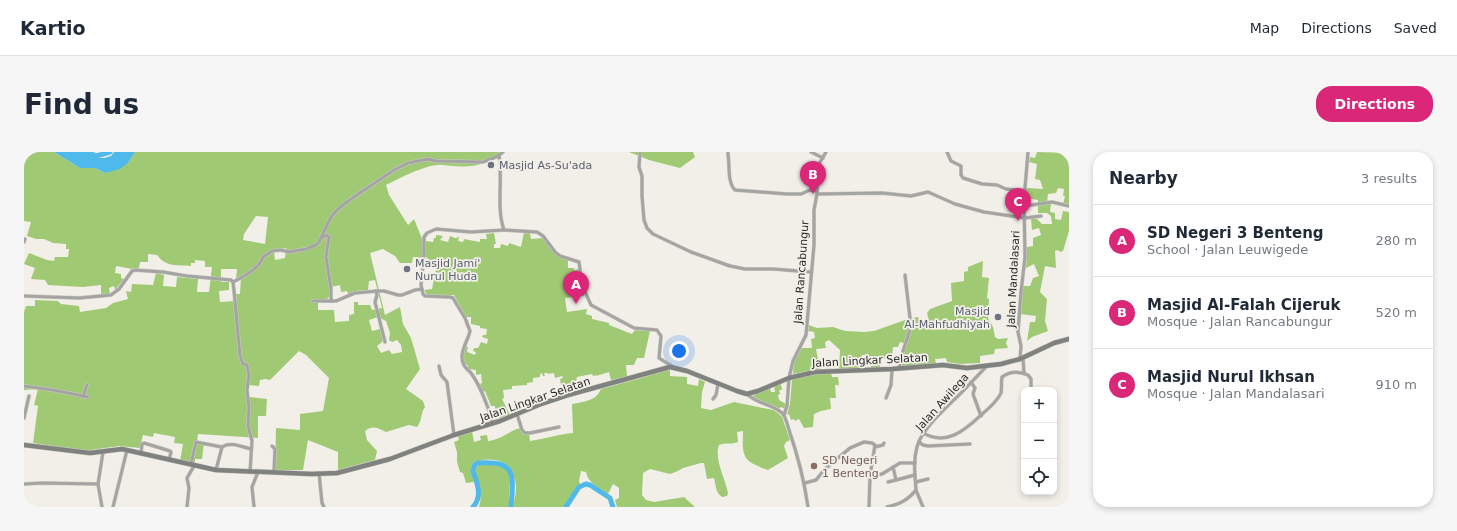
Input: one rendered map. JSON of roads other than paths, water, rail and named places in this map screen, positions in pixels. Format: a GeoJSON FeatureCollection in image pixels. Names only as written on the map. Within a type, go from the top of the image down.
{"type":"FeatureCollection","features":[{"type":"Feature","properties":{"kind":"street"},"geometry":{"type":"LineString","coordinates":[[233,282],[251,271],[262,262],[263,257],[272,251],[281,250],[289,252],[306,249],[316,245],[331,217],[338,210],[348,201],[403,165],[428,159],[436,161],[483,162],[499,156],[503,152]]}},
{"type":"Feature","properties":{"kind":"street"},"geometry":{"type":"LineString","coordinates":[[640,152],[639,167],[642,176],[644,220],[653,234],[691,252],[730,266],[745,269],[773,269],[811,272]]}},
{"type":"Feature","properties":{"kind":"street"},"geometry":{"type":"LineString","coordinates":[[728,152],[731,182],[735,190],[787,194],[799,194],[810,190],[817,193],[882,193],[911,196],[928,192],[955,204],[976,210],[1024,218],[1041,216]]}},
{"type":"Feature","properties":{"kind":"street"},"geometry":{"type":"LineString","coordinates":[[811,152],[823,158]]}},
{"type":"Feature","properties":{"kind":"street","name":"Jalan Rancabungur"},"geometry":{"type":"LineString","coordinates":[[784,416],[788,400],[789,378],[793,361],[806,335],[814,245],[814,210],[819,164],[826,152]]}},
{"type":"Feature","properties":{"kind":"street"},"geometry":{"type":"LineString","coordinates":[[947,152],[951,161],[961,166],[961,175],[963,178],[982,184],[997,185],[1006,189],[1025,191]]}},
{"type":"Feature","properties":{"kind":"street","name":"Jalan Mandalasari"},"geometry":{"type":"LineString","coordinates":[[1024,373],[1018,332],[1025,257],[1024,206],[1028,152]]}},
{"type":"Feature","properties":{"kind":"street"},"geometry":{"type":"LineString","coordinates":[[499,156],[501,181],[500,206],[504,230]]}},
{"type":"Feature","properties":{"kind":"street"},"geometry":{"type":"LineString","coordinates":[[1024,206],[1052,202],[1069,206]]}},
{"type":"Feature","properties":{"kind":"street"},"geometry":{"type":"LineString","coordinates":[[493,424],[488,406],[476,380],[464,365],[462,359],[470,331],[465,318],[452,298],[426,296],[424,295],[422,289],[424,237],[427,233],[436,229],[471,232],[495,232],[504,230],[537,232],[543,236],[554,252],[560,256],[579,262],[582,285],[591,305],[634,328],[657,330],[661,336],[659,358],[673,367]]}},
{"type":"Feature","properties":{"kind":"street"},"geometry":{"type":"LineString","coordinates":[[321,238],[327,235],[329,237],[326,257],[331,289],[331,301]]}},
{"type":"Feature","properties":{"kind":"street"},"geometry":{"type":"LineString","coordinates":[[24,296],[79,298],[111,294],[124,284],[132,271],[135,270],[163,272],[203,278],[223,278],[229,279],[233,282]]}},
{"type":"Feature","properties":{"kind":"street"},"geometry":{"type":"LineString","coordinates":[[899,368],[902,351],[911,328],[905,275]]}},
{"type":"Feature","properties":{"kind":"street"},"geometry":{"type":"LineString","coordinates":[[233,282],[239,352],[242,361],[247,365],[249,375],[247,390],[249,408],[248,426],[252,438],[250,472]]}},
{"type":"Feature","properties":{"kind":"street"},"geometry":{"type":"LineString","coordinates":[[313,302],[338,300],[355,293],[376,291],[384,291],[400,296],[422,289]]}},
{"type":"Feature","properties":{"kind":"street"},"geometry":{"type":"LineString","coordinates":[[376,291],[377,295],[375,302],[385,342]]}},
{"type":"Feature","properties":{"kind":"street","name":"Jalan Lingkar Selatan"},"geometry":{"type":"LineString","coordinates":[[24,445],[84,453],[103,452],[116,449],[127,450],[192,466],[216,470],[250,472],[337,472],[390,459],[454,435],[493,424],[541,404],[568,395],[664,368],[673,367],[687,371],[747,394],[804,374],[943,365],[959,367],[987,366],[1011,362],[1061,340],[1069,339]]}},
{"type":"Feature","properties":{"kind":"street"},"geometry":{"type":"LineString","coordinates":[[439,366],[441,375],[447,382],[454,435]]}},
{"type":"Feature","properties":{"kind":"street","name":"Jalan Awilega"},"geometry":{"type":"LineString","coordinates":[[916,490],[914,463],[918,442],[923,433],[987,366]]}},
{"type":"Feature","properties":{"kind":"street"},"geometry":{"type":"LineString","coordinates":[[886,398],[891,385],[892,369]]}},
{"type":"Feature","properties":{"kind":"street"},"geometry":{"type":"LineString","coordinates":[[923,433],[933,438],[953,436],[964,431],[987,410],[1000,393],[1003,376],[1015,372],[1024,373],[1030,376],[1031,387]]}},
{"type":"Feature","properties":{"kind":"street"},"geometry":{"type":"LineString","coordinates":[[971,382],[975,388],[973,394],[981,416]]}},
{"type":"Feature","properties":{"kind":"street"},"geometry":{"type":"LineString","coordinates":[[713,399],[716,395],[718,384]]}},
{"type":"Feature","properties":{"kind":"street"},"geometry":{"type":"LineString","coordinates":[[84,397],[87,385]]}},
{"type":"Feature","properties":{"kind":"street"},"geometry":{"type":"LineString","coordinates":[[24,386],[88,397]]}},
{"type":"Feature","properties":{"kind":"street"},"geometry":{"type":"LineString","coordinates":[[747,394],[751,398],[776,409],[784,416],[799,459],[805,483],[808,507]]}},
{"type":"Feature","properties":{"kind":"street"},"geometry":{"type":"LineString","coordinates":[[24,418],[29,396]]}},
{"type":"Feature","properties":{"kind":"street"},"geometry":{"type":"LineString","coordinates":[[517,414],[522,430],[525,433],[559,427]]}},
{"type":"Feature","properties":{"kind":"street"},"geometry":{"type":"LineString","coordinates":[[187,507],[189,488],[187,478],[192,466],[196,442],[222,447],[227,444],[232,444],[251,449]]}},
{"type":"Feature","properties":{"kind":"street"},"geometry":{"type":"LineString","coordinates":[[805,483],[816,480],[825,469],[856,445],[869,442],[875,447]]}},
{"type":"Feature","properties":{"kind":"street"},"geometry":{"type":"LineString","coordinates":[[918,442],[928,446],[970,444]]}},
{"type":"Feature","properties":{"kind":"street"},"geometry":{"type":"LineString","coordinates":[[141,453],[142,444],[144,443],[170,450],[169,460]]}},
{"type":"Feature","properties":{"kind":"street"},"geometry":{"type":"LineString","coordinates":[[875,447],[884,443]]}},
{"type":"Feature","properties":{"kind":"street"},"geometry":{"type":"LineString","coordinates":[[272,446],[275,448],[274,471]]}},
{"type":"Feature","properties":{"kind":"street"},"geometry":{"type":"LineString","coordinates":[[216,470],[222,447]]}},
{"type":"Feature","properties":{"kind":"street"},"geometry":{"type":"LineString","coordinates":[[869,507],[870,476],[875,447]]}},
{"type":"Feature","properties":{"kind":"street"},"geometry":{"type":"LineString","coordinates":[[113,507],[127,450]]}},
{"type":"Feature","properties":{"kind":"street"},"geometry":{"type":"LineString","coordinates":[[102,507],[98,484],[103,452]]}},
{"type":"Feature","properties":{"kind":"street"},"geometry":{"type":"LineString","coordinates":[[870,476],[882,474],[900,463],[914,463]]}},
{"type":"Feature","properties":{"kind":"street"},"geometry":{"type":"LineString","coordinates":[[893,468],[896,480]]}},
{"type":"Feature","properties":{"kind":"street"},"geometry":{"type":"LineString","coordinates":[[254,507],[252,487],[258,472]]}},
{"type":"Feature","properties":{"kind":"street"},"geometry":{"type":"LineString","coordinates":[[319,473],[322,503],[324,507]]}},
{"type":"Feature","properties":{"kind":"street"},"geometry":{"type":"LineString","coordinates":[[888,482],[915,475]]}},
{"type":"Feature","properties":{"kind":"street"},"geometry":{"type":"LineString","coordinates":[[916,482],[928,479]]}},
{"type":"Feature","properties":{"kind":"street"},"geometry":{"type":"LineString","coordinates":[[24,484],[42,482],[98,484]]}},
{"type":"Feature","properties":{"kind":"street"},"geometry":{"type":"LineString","coordinates":[[887,507],[905,501],[916,490],[923,507]]}},
{"type":"Feature","properties":{"kind":"water"},"geometry":{"type":"Polygon","coordinates":[[[54,152],[86,152],[96,158],[104,158],[111,156],[114,152],[135,152],[128,163],[120,169],[105,173],[95,168],[80,168],[54,152]]]}},
{"type":"Feature","properties":{"kind":"waterway"},"geometry":{"type":"LineString","coordinates":[[87,152],[96,156],[110,152]]}},
{"type":"Feature","properties":{"kind":"waterway"},"geometry":{"type":"LineString","coordinates":[[473,507],[478,498],[478,489],[473,471],[475,464],[479,463],[500,464],[506,467],[510,472],[512,478],[511,507]]}},
{"type":"Feature","properties":{"kind":"waterway"},"geometry":{"type":"LineString","coordinates":[[566,507],[579,487],[586,484],[610,498],[613,507]]}},
{"type":"Feature","properties":{"kind":"place","name":"Masjid As-Su'ada"},"geometry":{"type":"Point","coordinates":[491,165]}},
{"type":"Feature","properties":{"kind":"place","name":"Masjid Al-Falah Cijeruk"},"geometry":{"type":"Point","coordinates":[813,194]}},
{"type":"Feature","properties":{"kind":"place","name":"Masjid Nurul Ikhsan"},"geometry":{"type":"Point","coordinates":[1018,221]}},
{"type":"Feature","properties":{"kind":"place","name":"Masjid Jami' Nurul Huda"},"geometry":{"type":"Point","coordinates":[407,269]}},
{"type":"Feature","properties":{"kind":"place","name":"SD Negeri 3 Benteng"},"geometry":{"type":"Point","coordinates":[576,304]}},
{"type":"Feature","properties":{"kind":"place","name":"Masjid Al-Mahfudhiyah"},"geometry":{"type":"Point","coordinates":[998,317]}},
{"type":"Feature","properties":{"kind":"place","name":"SD Negeri 1 Benteng"},"geometry":{"type":"Point","coordinates":[814,466]}}]}
